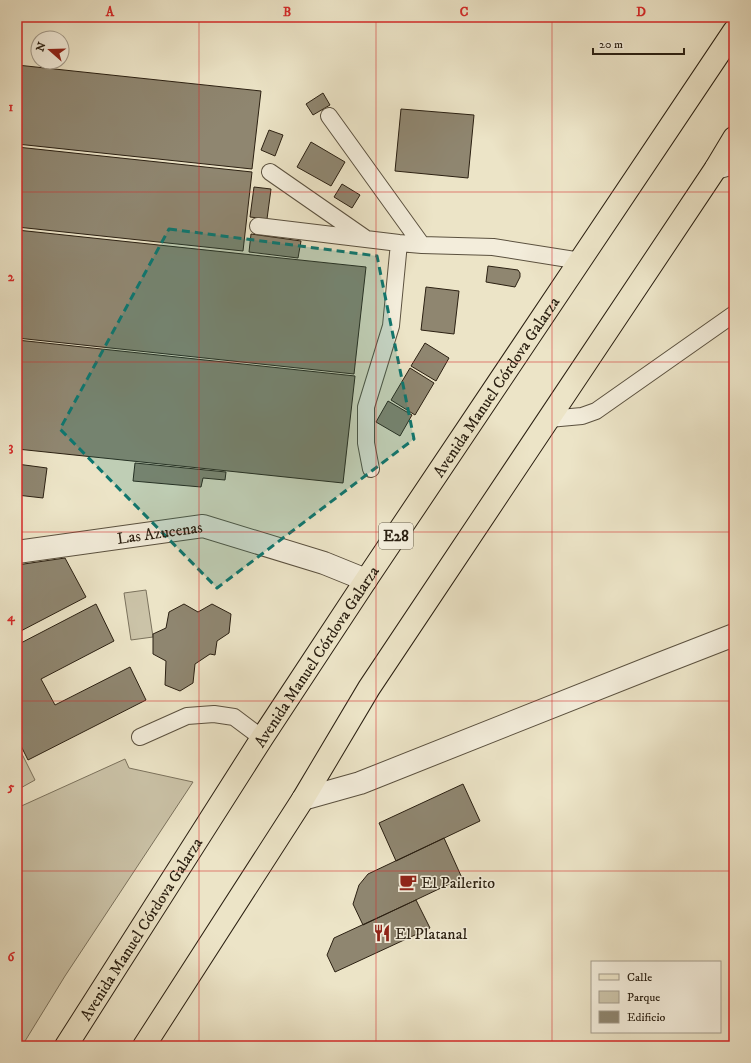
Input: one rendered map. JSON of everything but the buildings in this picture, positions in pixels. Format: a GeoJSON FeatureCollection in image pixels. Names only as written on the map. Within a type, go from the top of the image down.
{"type":"FeatureCollection","features":[{"type":"Feature","properties":{"kind":"main road","name":"Avenida Manuel Córdova Galarza"},"geometry":{"type":"LineString","coordinates":[[66,1046],[262,738],[366,580],[734,31]]}},
{"type":"Feature","properties":{"kind":"main road"},"geometry":{"type":"LineString","coordinates":[[144,1046],[303,799],[369,688],[549,419],[725,166],[734,138]]}},
{"type":"Feature","properties":{"kind":"street","name":"Las Azucenas"},"geometry":{"type":"LineString","coordinates":[[17,552],[202,526],[324,563],[366,580]]}},
{"type":"Feature","properties":{"kind":"street"},"geometry":{"type":"LineString","coordinates":[[303,799],[360,783],[734,635]]}},
{"type":"Feature","properties":{"kind":"lane"},"geometry":{"type":"LineString","coordinates":[[328,116],[422,245]]}},
{"type":"Feature","properties":{"kind":"lane"},"geometry":{"type":"LineString","coordinates":[[270,172],[366,239]]}},
{"type":"Feature","properties":{"kind":"lane"},"geometry":{"type":"LineString","coordinates":[[258,226],[399,243],[494,247],[581,261]]}},
{"type":"Feature","properties":{"kind":"lane"},"geometry":{"type":"LineString","coordinates":[[370,469],[366,443],[366,407],[391,326],[399,243]]}},
{"type":"Feature","properties":{"kind":"lane"},"geometry":{"type":"LineString","coordinates":[[549,419],[582,416],[596,411],[734,314]]}},
{"type":"Feature","properties":{"kind":"lane"},"geometry":{"type":"LineString","coordinates":[[140,737],[187,716],[214,714],[234,717],[262,738]]}},
{"type":"Feature","properties":{"kind":"highlighted area"},"geometry":{"type":"Polygon","coordinates":[[[169,229],[377,256],[414,439],[217,588],[60,429],[169,229]]]}},
{"type":"Feature","properties":{"kind":"green space"},"geometry":{"type":"Polygon","coordinates":[[[146,590],[153,637],[131,640],[124,593],[146,590]]]}},
{"type":"Feature","properties":{"kind":"green space"},"geometry":{"type":"Polygon","coordinates":[[[17,744],[35,780],[17,790],[17,744]]]}},
{"type":"Feature","properties":{"kind":"green space"},"geometry":{"type":"Polygon","coordinates":[[[125,759],[129,768],[193,782],[65,976],[22,1046],[17,1046],[17,808],[125,759]]]}},
{"type":"Feature","properties":{"kind":"place","name":"El Pailerito"},"geometry":{"type":"Point","coordinates":[408,882]}},
{"type":"Feature","properties":{"kind":"place","name":"El Platanal"},"geometry":{"type":"Point","coordinates":[382,933]}}]}
